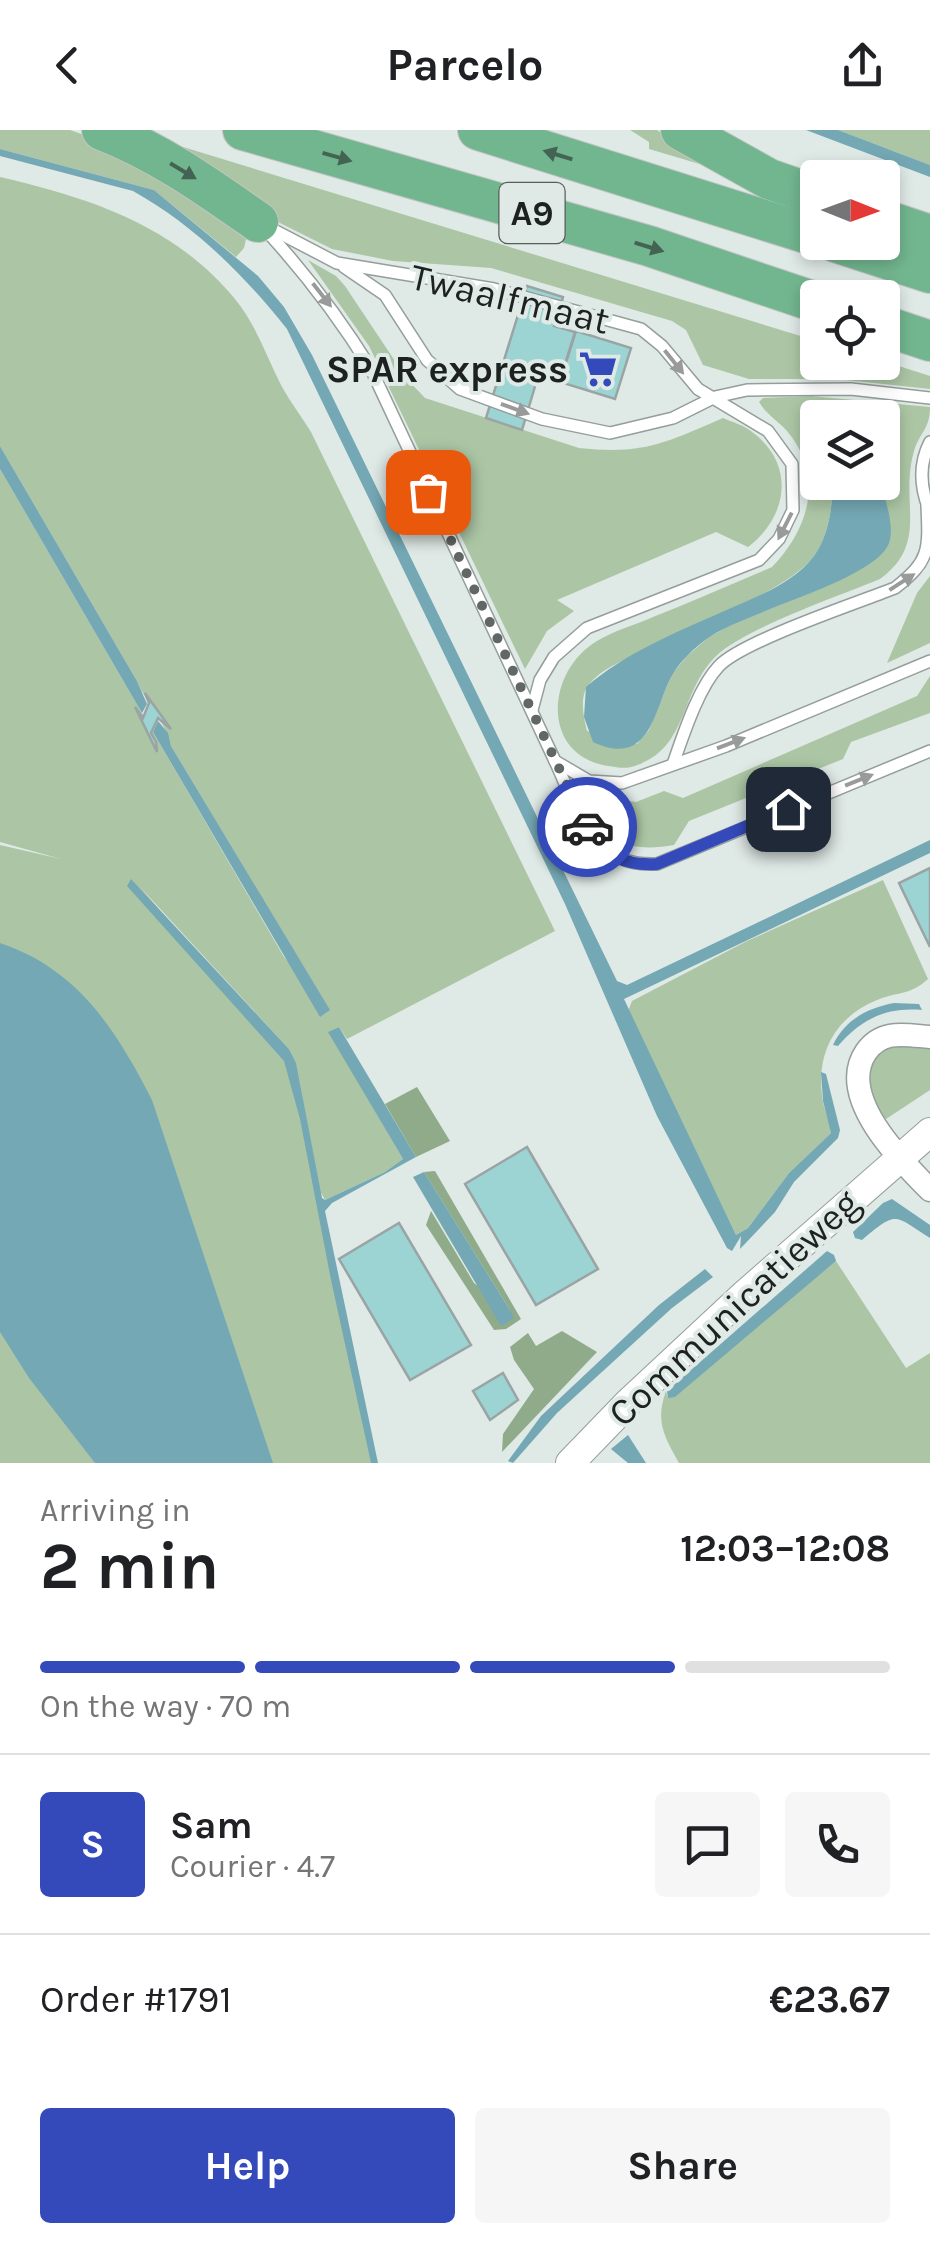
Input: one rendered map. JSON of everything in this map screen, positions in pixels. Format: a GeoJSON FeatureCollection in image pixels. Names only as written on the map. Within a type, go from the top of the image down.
{"type":"FeatureCollection","features":[{"type":"Feature","properties":{"kind":"highway","name":"A9"},"geometry":{"type":"LineString","coordinates":[[102,130],[185,171],[258,222]]}},
{"type":"Feature","properties":{"kind":"highway","name":"A9"},"geometry":{"type":"LineString","coordinates":[[244,130],[648,246],[800,297]]}},
{"type":"Feature","properties":{"kind":"highway","name":"A9"},"geometry":{"type":"LineString","coordinates":[[478,130],[800,231]]}},
{"type":"Feature","properties":{"kind":"highway"},"geometry":{"type":"LineString","coordinates":[[681,130],[769,179],[800,190]]}},
{"type":"Feature","properties":{"kind":"highway"},"geometry":{"type":"LineString","coordinates":[[900,225],[930,235]]}},
{"type":"Feature","properties":{"kind":"highway"},"geometry":{"type":"LineString","coordinates":[[890,260],[930,273]]}},
{"type":"Feature","properties":{"kind":"highway"},"geometry":{"type":"LineString","coordinates":[[900,331],[930,341]]}},
{"type":"Feature","properties":{"kind":"street"},"geometry":{"type":"LineString","coordinates":[[930,1037],[884,1036],[862,1059],[856,1080],[866,1109],[899,1156],[930,1190]]}},
{"type":"Feature","properties":{"kind":"street","name":"Communicatieweg"},"geometry":{"type":"LineString","coordinates":[[570,1463],[628,1403],[930,1132]]}},
{"type":"Feature","properties":{"kind":"lane","name":"Twaalfmaat"},"geometry":{"type":"LineString","coordinates":[[258,222],[337,263],[385,295],[427,360],[460,389],[542,419],[610,433],[673,418],[716,397],[747,390],[850,389],[930,398]]}},
{"type":"Feature","properties":{"kind":"lane","name":"A9"},"geometry":{"type":"LineString","coordinates":[[258,222],[295,261],[340,319],[370,370],[555,761],[597,844],[616,859],[637,865],[657,864],[930,751]]}},
{"type":"Feature","properties":{"kind":"lane","name":"Twaalfmaat"},"geometry":{"type":"LineString","coordinates":[[337,263],[494,289],[641,330],[662,346],[698,389],[768,431],[792,464],[793,510],[779,540],[759,560],[586,628],[554,657],[540,680],[532,711]]}},
{"type":"Feature","properties":{"kind":"lane"},"geometry":{"type":"LineString","coordinates":[[673,764],[718,666],[746,649],[895,588],[915,574],[929,550],[928,509],[921,480],[922,461],[930,442]]}},
{"type":"Feature","properties":{"kind":"lane"},"geometry":{"type":"LineString","coordinates":[[555,761],[589,781],[622,783],[744,738],[930,661]]}},
{"type":"Feature","properties":{"kind":"green space"},"geometry":{"type":"Polygon","coordinates":[[[0,130],[70,130],[107,143],[249,226],[244,248],[236,257],[154,190],[0,149],[0,130]]]}},
{"type":"Feature","properties":{"kind":"green space"},"geometry":{"type":"Polygon","coordinates":[[[630,130],[657,130],[712,164],[703,165],[649,149],[649,142],[630,130]]]}},
{"type":"Feature","properties":{"kind":"green space"},"geometry":{"type":"Polygon","coordinates":[[[838,130],[930,130],[930,165],[843,132],[838,130]]]}},
{"type":"Feature","properties":{"kind":"green space"},"geometry":{"type":"Polygon","coordinates":[[[157,139],[800,336],[800,379],[749,379],[703,365],[686,330],[672,321],[491,268],[393,261],[332,249],[252,209],[157,139]]]}},
{"type":"Feature","properties":{"kind":"green space"},"geometry":{"type":"Polygon","coordinates":[[[0,177],[98,205],[158,233],[211,273],[235,299],[311,432],[555,931],[347,1039],[339,1027],[329,1032],[403,1159],[385,1172],[325,1200],[312,1166],[300,1085],[289,1049],[140,887],[291,1068],[373,1463],[0,1463],[0,845],[61,859],[0,842],[0,469],[284,957],[329,1010],[171,746],[161,722],[0,446],[0,177]]]}},
{"type":"Feature","properties":{"kind":"green space"},"geometry":{"type":"Polygon","coordinates":[[[308,260],[336,276],[345,286],[407,379],[425,398],[579,448],[601,450],[653,445],[723,418],[745,427],[766,445],[781,475],[778,506],[772,521],[748,547],[716,532],[557,600],[574,611],[547,631],[525,669],[369,346],[308,260]]]}},
{"type":"Feature","properties":{"kind":"green space"},"geometry":{"type":"Polygon","coordinates":[[[900,366],[930,376],[930,389],[846,380],[900,380],[900,366]]]}},
{"type":"Feature","properties":{"kind":"green space"},"geometry":{"type":"Polygon","coordinates":[[[811,396],[854,400],[800,400],[800,451],[759,402],[763,398],[811,396]]]}},
{"type":"Feature","properties":{"kind":"green space"},"geometry":{"type":"Polygon","coordinates":[[[900,404],[930,407],[910,470],[909,536],[895,565],[880,579],[769,624],[728,646],[703,672],[673,735],[650,759],[631,767],[608,766],[586,759],[571,747],[561,730],[558,711],[567,672],[580,655],[610,634],[772,567],[795,536],[808,502],[832,500],[819,548],[801,570],[757,597],[597,676],[584,696],[587,731],[637,744],[649,730],[672,674],[709,637],[865,566],[889,521],[885,500],[900,500],[900,404]]]}},
{"type":"Feature","properties":{"kind":"green space"},"geometry":{"type":"Polygon","coordinates":[[[930,576],[930,643],[887,663],[917,593],[930,576]]]}},
{"type":"Feature","properties":{"kind":"green space"},"geometry":{"type":"Polygon","coordinates":[[[930,676],[930,713],[851,742],[843,759],[689,821],[674,845],[644,847],[618,841],[599,824],[592,811],[588,795],[636,802],[664,791],[683,798],[917,696],[930,676]]]}},
{"type":"Feature","properties":{"kind":"green space"},"geometry":{"type":"Polygon","coordinates":[[[883,880],[928,979],[909,991],[862,1008],[838,1028],[830,1040],[822,1069],[823,1102],[831,1133],[789,1173],[748,1228],[736,1235],[628,1011],[632,1001],[747,941],[883,880]]]}},
{"type":"Feature","properties":{"kind":"green space"},"geometry":{"type":"Polygon","coordinates":[[[894,1044],[930,1045],[930,1090],[886,1119],[869,1102],[869,1074],[877,1054],[894,1044]]]}},
{"type":"Feature","properties":{"kind":"green space"},"geometry":{"type":"Polygon","coordinates":[[[417,1087],[450,1141],[416,1157],[385,1104],[417,1087]]]}},
{"type":"Feature","properties":{"kind":"green space"},"geometry":{"type":"Polygon","coordinates":[[[435,1171],[521,1319],[506,1329],[494,1330],[426,1225],[431,1211],[474,1283],[510,1310],[424,1172],[435,1171]]]}},
{"type":"Feature","properties":{"kind":"green space"},"geometry":{"type":"Polygon","coordinates":[[[836,1261],[906,1368],[930,1353],[930,1463],[679,1463],[663,1428],[661,1411],[666,1391],[668,1398],[836,1261]]]}},
{"type":"Feature","properties":{"kind":"green space"},"geometry":{"type":"Polygon","coordinates":[[[562,1331],[597,1352],[502,1452],[503,1434],[534,1389],[510,1347],[528,1333],[536,1346],[562,1331]]]}},
{"type":"Feature","properties":{"kind":"water"},"geometry":{"type":"Polygon","coordinates":[[[806,130],[838,130],[930,165],[930,177],[900,166],[900,160],[885,160],[806,130]]]}},
{"type":"Feature","properties":{"kind":"water"},"geometry":{"type":"Polygon","coordinates":[[[0,149],[154,190],[258,276],[284,307],[312,355],[617,981],[627,985],[930,840],[930,853],[624,999],[736,1235],[748,1228],[789,1173],[831,1133],[821,1072],[826,1074],[840,1130],[838,1138],[794,1182],[775,1212],[740,1249],[741,1236],[732,1251],[727,1248],[657,1116],[565,904],[287,329],[217,252],[155,204],[133,191],[0,156],[0,149]]]}},
{"type":"Feature","properties":{"kind":"water"},"geometry":{"type":"Polygon","coordinates":[[[0,446],[137,681],[147,704],[142,713],[0,469],[0,446]]]}},
{"type":"Feature","properties":{"kind":"water"},"geometry":{"type":"Polygon","coordinates":[[[832,500],[886,500],[891,529],[889,543],[879,557],[836,582],[726,628],[703,642],[674,671],[653,721],[638,743],[612,748],[593,742],[584,717],[586,687],[634,654],[795,575],[814,556],[832,500]]]}},
{"type":"Feature","properties":{"kind":"water"},"geometry":{"type":"Polygon","coordinates":[[[158,721],[330,1010],[320,1017],[153,732],[158,721]]]}},
{"type":"Feature","properties":{"kind":"water"},"geometry":{"type":"Polygon","coordinates":[[[131,879],[289,1049],[296,1063],[322,1198],[385,1172],[403,1159],[328,1032],[339,1027],[416,1157],[332,1203],[325,1211],[378,1463],[371,1463],[300,1119],[284,1061],[127,886],[131,879]]]}},
{"type":"Feature","properties":{"kind":"water"},"geometry":{"type":"Polygon","coordinates":[[[0,943],[52,969],[92,1005],[109,1026],[152,1100],[273,1463],[95,1463],[29,1378],[0,1332],[0,943]]]}},
{"type":"Feature","properties":{"kind":"water"},"geometry":{"type":"Polygon","coordinates":[[[894,1003],[919,1004],[922,1010],[875,1017],[838,1046],[833,1045],[858,1016],[894,1003]]]}},
{"type":"Feature","properties":{"kind":"water"},"geometry":{"type":"Polygon","coordinates":[[[424,1172],[514,1318],[501,1326],[413,1177],[424,1172]]]}},
{"type":"Feature","properties":{"kind":"water"},"geometry":{"type":"Polygon","coordinates":[[[892,1199],[930,1225],[930,1238],[896,1219],[862,1240],[855,1238],[853,1232],[892,1199]]]}},
{"type":"Feature","properties":{"kind":"water"},"geometry":{"type":"Polygon","coordinates":[[[827,1251],[836,1261],[675,1397],[668,1398],[667,1391],[827,1251]]]}},
{"type":"Feature","properties":{"kind":"water"},"geometry":{"type":"Polygon","coordinates":[[[705,1269],[713,1277],[672,1308],[557,1413],[513,1463],[508,1461],[541,1416],[659,1305],[705,1269]]]}},
{"type":"Feature","properties":{"kind":"water"},"geometry":{"type":"Polygon","coordinates":[[[628,1435],[646,1463],[628,1463],[611,1449],[628,1435]]]}},
{"type":"Feature","properties":{"kind":"building"},"geometry":{"type":"Polygon","coordinates":[[[527,286],[563,297],[554,326],[575,332],[560,380],[539,373],[522,430],[486,418],[527,286]]]}},
{"type":"Feature","properties":{"kind":"building"},"geometry":{"type":"Polygon","coordinates":[[[576,331],[631,348],[615,399],[560,382],[576,331]]]}},
{"type":"Feature","properties":{"kind":"building"},"geometry":{"type":"Polygon","coordinates":[[[145,693],[171,729],[158,718],[151,733],[157,752],[135,707],[143,718],[149,703],[145,693]]]}},
{"type":"Feature","properties":{"kind":"building"},"geometry":{"type":"Polygon","coordinates":[[[930,868],[930,947],[899,883],[930,868]]]}},
{"type":"Feature","properties":{"kind":"building"},"geometry":{"type":"Polygon","coordinates":[[[527,1147],[598,1269],[536,1305],[465,1184],[527,1147]]]}},
{"type":"Feature","properties":{"kind":"building"},"geometry":{"type":"Polygon","coordinates":[[[399,1223],[471,1345],[410,1380],[339,1259],[399,1223]]]}},
{"type":"Feature","properties":{"kind":"building"},"geometry":{"type":"Polygon","coordinates":[[[503,1373],[518,1400],[490,1420],[473,1391],[503,1373]]]}},
{"type":"Feature","properties":{"kind":"way so far"},"geometry":{"type":"LineString","coordinates":[[428,492],[587,827]]}},
{"type":"Feature","properties":{"kind":"place","name":"SPAR express"},"geometry":{"type":"Point","coordinates":[598,369]}},
{"type":"Feature","properties":{"kind":"route"},"geometry":{"type":"LineString","coordinates":[[587,827],[597,844],[616,859],[637,865],[657,864],[788,809]]}}]}
